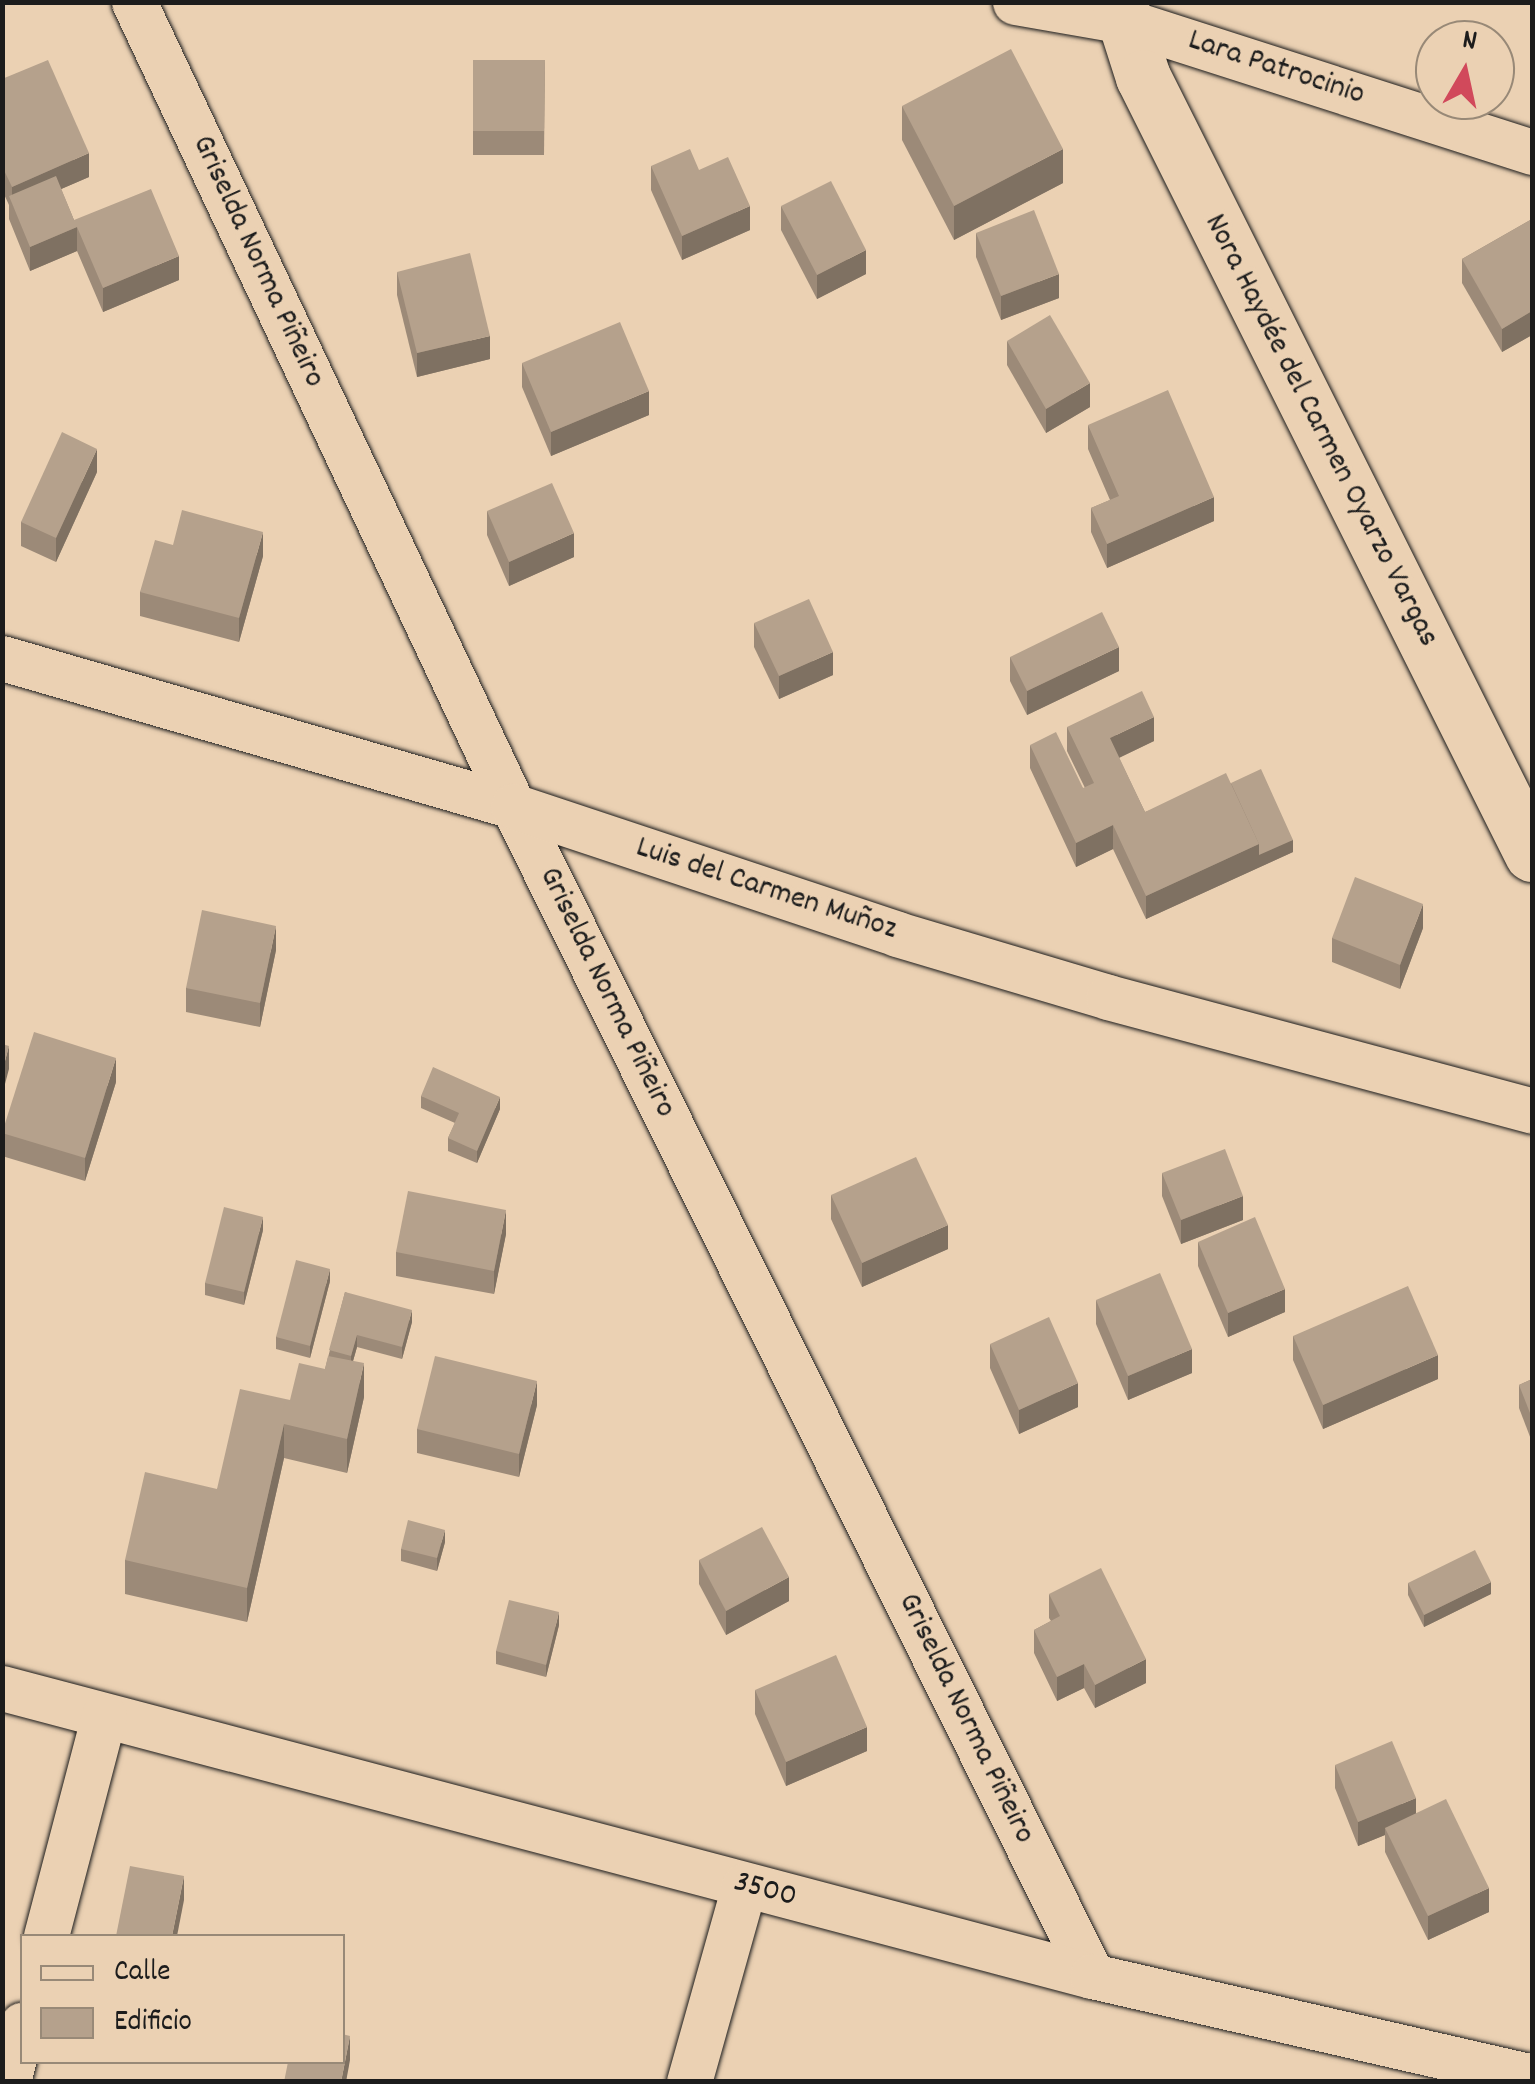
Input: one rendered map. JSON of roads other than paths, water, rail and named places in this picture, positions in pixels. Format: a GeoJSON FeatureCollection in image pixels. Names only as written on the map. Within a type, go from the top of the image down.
{"type":"FeatureCollection","features":[{"type":"Feature","properties":{"kind":"street","name":"Griselda Norma Piñeiro"},"geometry":{"type":"LineString","coordinates":[[134,2],[513,806],[1092,1976]]}},
{"type":"Feature","properties":{"kind":"street","name":"Lara Patrocinio"},"geometry":{"type":"LineString","coordinates":[[1015,2],[1122,12],[1532,152]]}},
{"type":"Feature","properties":{"kind":"street","name":"Nora Haydée del Carmen Oyarzo Vargas"},"geometry":{"type":"LineString","coordinates":[[1122,12],[1143,77],[1532,854]]}},
{"type":"Feature","properties":{"kind":"street","name":"Luis del Carmen Muñoz"},"geometry":{"type":"LineString","coordinates":[[2,658],[513,806],[898,934],[1108,997],[1532,1111]]}},
{"type":"Feature","properties":{"kind":"street","name":"3500"},"geometry":{"type":"LineString","coordinates":[[2,1688],[1092,1976],[1532,2077]]}},
{"type":"Feature","properties":{"kind":"street"},"geometry":{"type":"LineString","coordinates":[[47,1934],[104,1715]]}},
{"type":"Feature","properties":{"kind":"street"},"geometry":{"type":"LineString","coordinates":[[690,2082],[744,1886]]}},
{"type":"Feature","properties":{"kind":"street"},"geometry":{"type":"LineString","coordinates":[[8,2082],[20,2033]]}}]}
